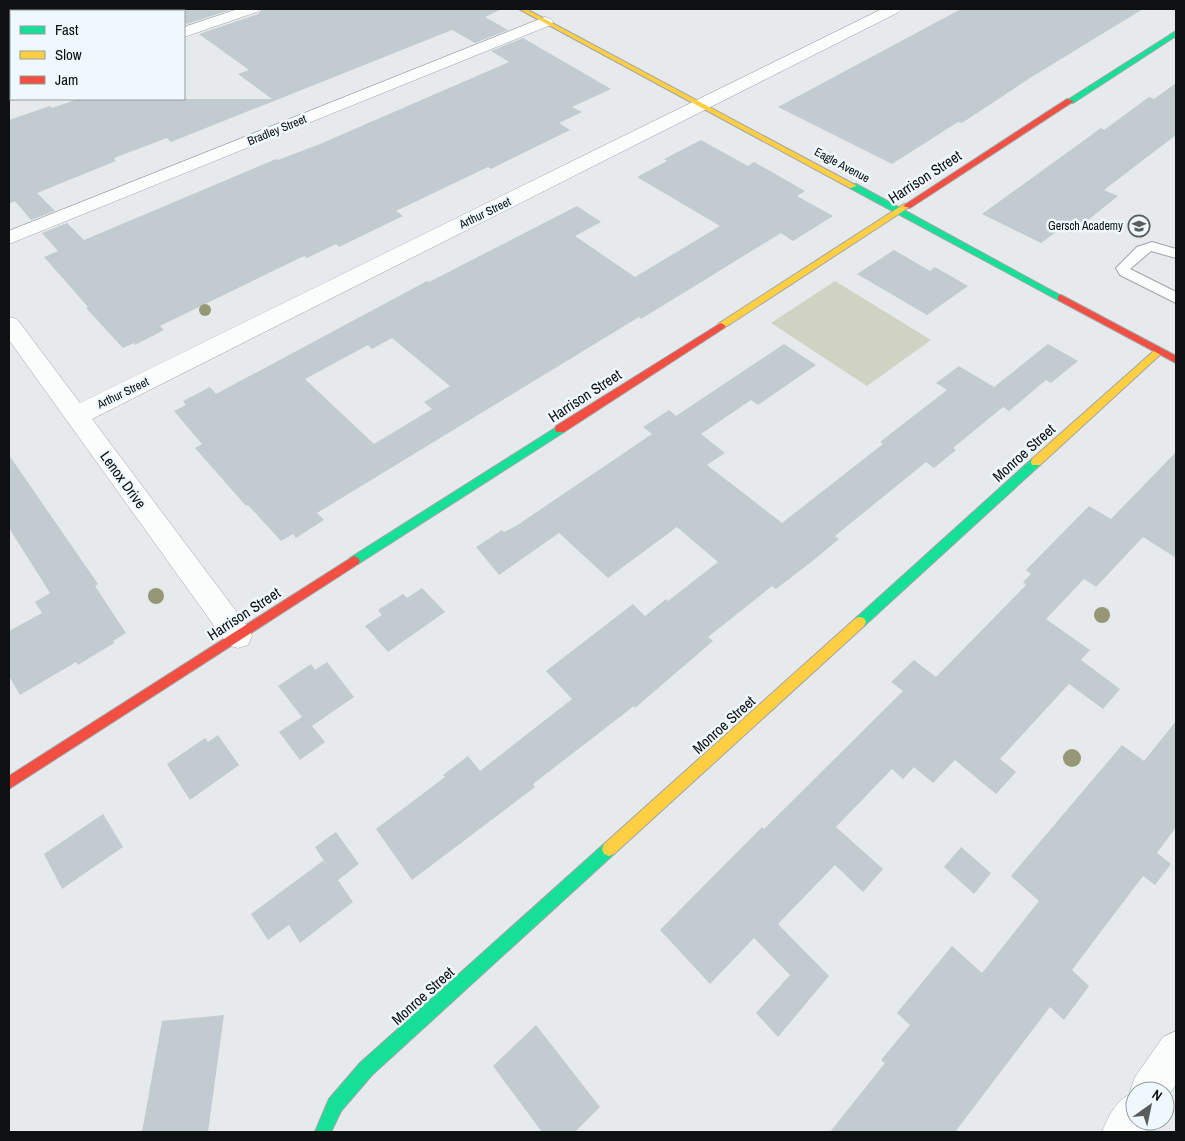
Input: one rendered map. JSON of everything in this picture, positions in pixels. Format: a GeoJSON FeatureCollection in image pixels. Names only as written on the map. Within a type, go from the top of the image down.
{"type":"FeatureCollection","features":[{"type":"Feature","properties":{"kind":"street"},"geometry":{"type":"LineString","coordinates":[[185,32],[252,9]]}},
{"type":"Feature","properties":{"kind":"street","name":"Eagle Avenue"},"geometry":{"type":"LineString","coordinates":[[522,9],[1176,360]]}},
{"type":"Feature","properties":{"kind":"street","name":"Arthur Street"},"geometry":{"type":"LineString","coordinates":[[76,416],[894,9]]}},
{"type":"Feature","properties":{"kind":"street","name":"Bradley Street"},"geometry":{"type":"LineString","coordinates":[[9,238],[545,22]]}},
{"type":"Feature","properties":{"kind":"street","name":"Harrison Street"},"geometry":{"type":"LineString","coordinates":[[9,783],[1176,33]]}},
{"type":"Feature","properties":{"kind":"street","name":"Lenox Drive"},"geometry":{"type":"LineString","coordinates":[[9,324],[238,636]]}},
{"type":"Feature","properties":{"kind":"street","name":"Monroe Street"},"geometry":{"type":"LineString","coordinates":[[323,1132],[335,1105],[366,1069],[1159,351]]}},
{"type":"Feature","properties":{"kind":"street"},"geometry":{"type":"LineString","coordinates":[[1156,1081],[1176,1050]]}},
{"type":"Feature","properties":{"kind":"lane"},"geometry":{"type":"LineString","coordinates":[[1176,254],[1161,247],[1149,246],[1143,248],[1123,268],[1124,272],[1176,298]]}},
{"type":"Feature","properties":{"kind":"green space"},"geometry":{"type":"Polygon","coordinates":[[[835,281],[931,340],[867,386],[771,323],[835,281]]]}},
{"type":"Feature","properties":{"kind":"building"},"geometry":{"type":"Polygon","coordinates":[[[166,9],[233,9],[187,24],[185,23],[185,10],[166,9]]]}},
{"type":"Feature","properties":{"kind":"building"},"geometry":{"type":"Polygon","coordinates":[[[262,9],[502,9],[485,17],[508,30],[475,43],[452,30],[171,142],[167,138],[114,158],[116,161],[37,193],[55,211],[31,220],[15,201],[9,204],[9,120],[50,106],[52,108],[75,100],[272,99],[238,74],[249,70],[199,34],[258,14],[262,9]]]}},
{"type":"Feature","properties":{"kind":"building"},"geometry":{"type":"Polygon","coordinates":[[[961,9],[1143,9],[1030,78],[962,123],[958,122],[892,164],[778,107],[961,9]]]}},
{"type":"Feature","properties":{"kind":"building"},"geometry":{"type":"Polygon","coordinates":[[[523,38],[611,89],[572,107],[582,112],[559,123],[570,130],[491,169],[488,167],[396,211],[403,216],[339,247],[336,244],[307,258],[304,256],[160,326],[164,330],[135,345],[134,343],[123,348],[86,308],[88,307],[44,257],[58,251],[42,233],[67,223],[84,240],[276,159],[278,160],[320,144],[509,62],[491,51],[523,38]]]}},
{"type":"Feature","properties":{"kind":"building"},"geometry":{"type":"Polygon","coordinates":[[[1176,83],[1176,135],[1104,190],[1118,196],[1072,233],[1062,228],[1041,243],[982,214],[1101,128],[1104,130],[1149,97],[1154,99],[1176,83]]]}},
{"type":"Feature","properties":{"kind":"building"},"geometry":{"type":"Polygon","coordinates":[[[701,140],[748,166],[754,162],[805,191],[797,196],[833,216],[793,241],[781,233],[641,319],[639,317],[317,513],[324,520],[296,538],[293,534],[281,541],[248,505],[246,506],[195,448],[202,444],[174,411],[186,405],[183,401],[210,387],[216,394],[427,281],[429,282],[577,206],[601,222],[575,236],[635,277],[720,226],[637,177],[667,161],[664,159],[701,140]],[[392,338],[372,349],[368,345],[305,379],[374,444],[432,409],[424,402],[450,386],[392,338]]]}},
{"type":"Feature","properties":{"kind":"building"},"geometry":{"type":"Polygon","coordinates":[[[894,250],[930,271],[935,267],[968,286],[927,315],[857,274],[894,250]]]}},
{"type":"Feature","properties":{"kind":"building"},"geometry":{"type":"Polygon","coordinates":[[[784,344],[816,365],[758,405],[751,400],[701,434],[725,453],[707,465],[782,523],[883,444],[880,442],[947,390],[936,383],[959,366],[994,387],[1048,344],[1078,361],[1051,383],[1046,380],[1009,411],[1003,407],[953,448],[956,450],[934,468],[926,462],[835,536],[839,539],[815,559],[776,589],[772,586],[708,637],[713,641],[635,708],[634,706],[533,784],[535,787],[412,880],[376,829],[445,777],[443,775],[468,756],[480,771],[572,699],[546,671],[633,604],[645,616],[666,599],[668,601],[718,562],[677,527],[608,578],[559,533],[499,575],[476,547],[502,530],[504,532],[516,526],[652,434],[643,427],[669,410],[676,416],[784,344]]]}},
{"type":"Feature","properties":{"kind":"building"},"geometry":{"type":"Polygon","coordinates":[[[1176,452],[1176,558],[1143,537],[1096,587],[1084,579],[1046,619],[1090,650],[1081,660],[1120,689],[1103,709],[1069,684],[1000,759],[1016,772],[996,794],[955,760],[933,783],[914,767],[903,779],[892,769],[836,827],[883,869],[863,892],[835,865],[778,924],[829,976],[778,1037],[756,1013],[790,975],[754,938],[710,984],[660,930],[762,827],[764,829],[903,691],[891,682],[914,660],[936,677],[1026,585],[1023,582],[1031,574],[1026,570],[1089,506],[1111,519],[1176,452]]]}},
{"type":"Feature","properties":{"kind":"building"},"geometry":{"type":"Polygon","coordinates":[[[9,455],[98,584],[95,586],[126,633],[113,641],[114,643],[78,665],[76,662],[20,695],[9,676],[9,631],[42,613],[35,602],[50,593],[9,528],[9,455]]]}},
{"type":"Feature","properties":{"kind":"building"},"geometry":{"type":"Polygon","coordinates":[[[422,588],[445,612],[388,652],[365,626],[382,615],[378,610],[403,594],[407,598],[422,588]]]}},
{"type":"Feature","properties":{"kind":"building"},"geometry":{"type":"Polygon","coordinates":[[[327,662],[354,697],[312,726],[325,742],[300,760],[279,732],[302,717],[278,686],[311,664],[315,670],[327,662]]]}},
{"type":"Feature","properties":{"kind":"building"},"geometry":{"type":"Polygon","coordinates":[[[1176,721],[1176,827],[1157,853],[1171,864],[1155,885],[1143,876],[1072,970],[1089,986],[1064,1020],[1050,1007],[955,1132],[830,1132],[885,1063],[881,1060],[910,1025],[897,1013],[952,946],[982,973],[1039,901],[1011,876],[1122,745],[1144,761],[1176,721]]]}},
{"type":"Feature","properties":{"kind":"building"},"geometry":{"type":"Polygon","coordinates":[[[218,735],[239,765],[190,800],[167,764],[205,738],[208,742],[218,735]]]}},
{"type":"Feature","properties":{"kind":"building"},"geometry":{"type":"Polygon","coordinates":[[[103,814],[123,847],[62,889],[44,854],[103,814]]]}},
{"type":"Feature","properties":{"kind":"building"},"geometry":{"type":"Polygon","coordinates":[[[336,832],[359,864],[338,880],[353,902],[300,943],[289,925],[268,940],[251,914],[324,860],[315,847],[336,832]]]}},
{"type":"Feature","properties":{"kind":"building"},"geometry":{"type":"Polygon","coordinates":[[[961,847],[991,873],[974,894],[944,867],[961,847]]]}},
{"type":"Feature","properties":{"kind":"building"},"geometry":{"type":"Polygon","coordinates":[[[224,1015],[208,1132],[142,1132],[162,1021],[224,1015]]]}},
{"type":"Feature","properties":{"kind":"building"},"geometry":{"type":"Polygon","coordinates":[[[536,1025],[600,1107],[575,1132],[542,1132],[493,1066],[536,1025]]]}},
{"type":"Feature","properties":{"kind":"traffic: fast"},"geometry":{"type":"LineString","coordinates":[[1070,101],[1176,33]]}},
{"type":"Feature","properties":{"kind":"traffic: fast"},"geometry":{"type":"LineString","coordinates":[[853,186],[1061,298]]}},
{"type":"Feature","properties":{"kind":"traffic: fast"},"geometry":{"type":"LineString","coordinates":[[354,561],[560,429]]}},
{"type":"Feature","properties":{"kind":"traffic: fast"},"geometry":{"type":"LineString","coordinates":[[860,622],[1036,462]]}},
{"type":"Feature","properties":{"kind":"traffic: fast"},"geometry":{"type":"LineString","coordinates":[[323,1132],[335,1105],[366,1069],[609,849]]}},
{"type":"Feature","properties":{"kind":"traffic: slow"},"geometry":{"type":"LineString","coordinates":[[522,9],[853,186]]}},
{"type":"Feature","properties":{"kind":"traffic: slow"},"geometry":{"type":"LineString","coordinates":[[721,326],[907,206]]}},
{"type":"Feature","properties":{"kind":"traffic: slow"},"geometry":{"type":"LineString","coordinates":[[1036,462],[1159,351]]}},
{"type":"Feature","properties":{"kind":"traffic: slow"},"geometry":{"type":"LineString","coordinates":[[609,849],[860,622]]}},
{"type":"Feature","properties":{"kind":"traffic: jam"},"geometry":{"type":"LineString","coordinates":[[907,206],[1070,101]]}},
{"type":"Feature","properties":{"kind":"traffic: jam"},"geometry":{"type":"LineString","coordinates":[[1061,298],[1176,360]]}},
{"type":"Feature","properties":{"kind":"traffic: jam"},"geometry":{"type":"LineString","coordinates":[[560,429],[721,326]]}},
{"type":"Feature","properties":{"kind":"traffic: jam"},"geometry":{"type":"LineString","coordinates":[[9,783],[354,561]]}},
{"type":"Feature","properties":{"kind":"place","name":"Gersch Academy"},"geometry":{"type":"Point","coordinates":[1139,226]}}]}
